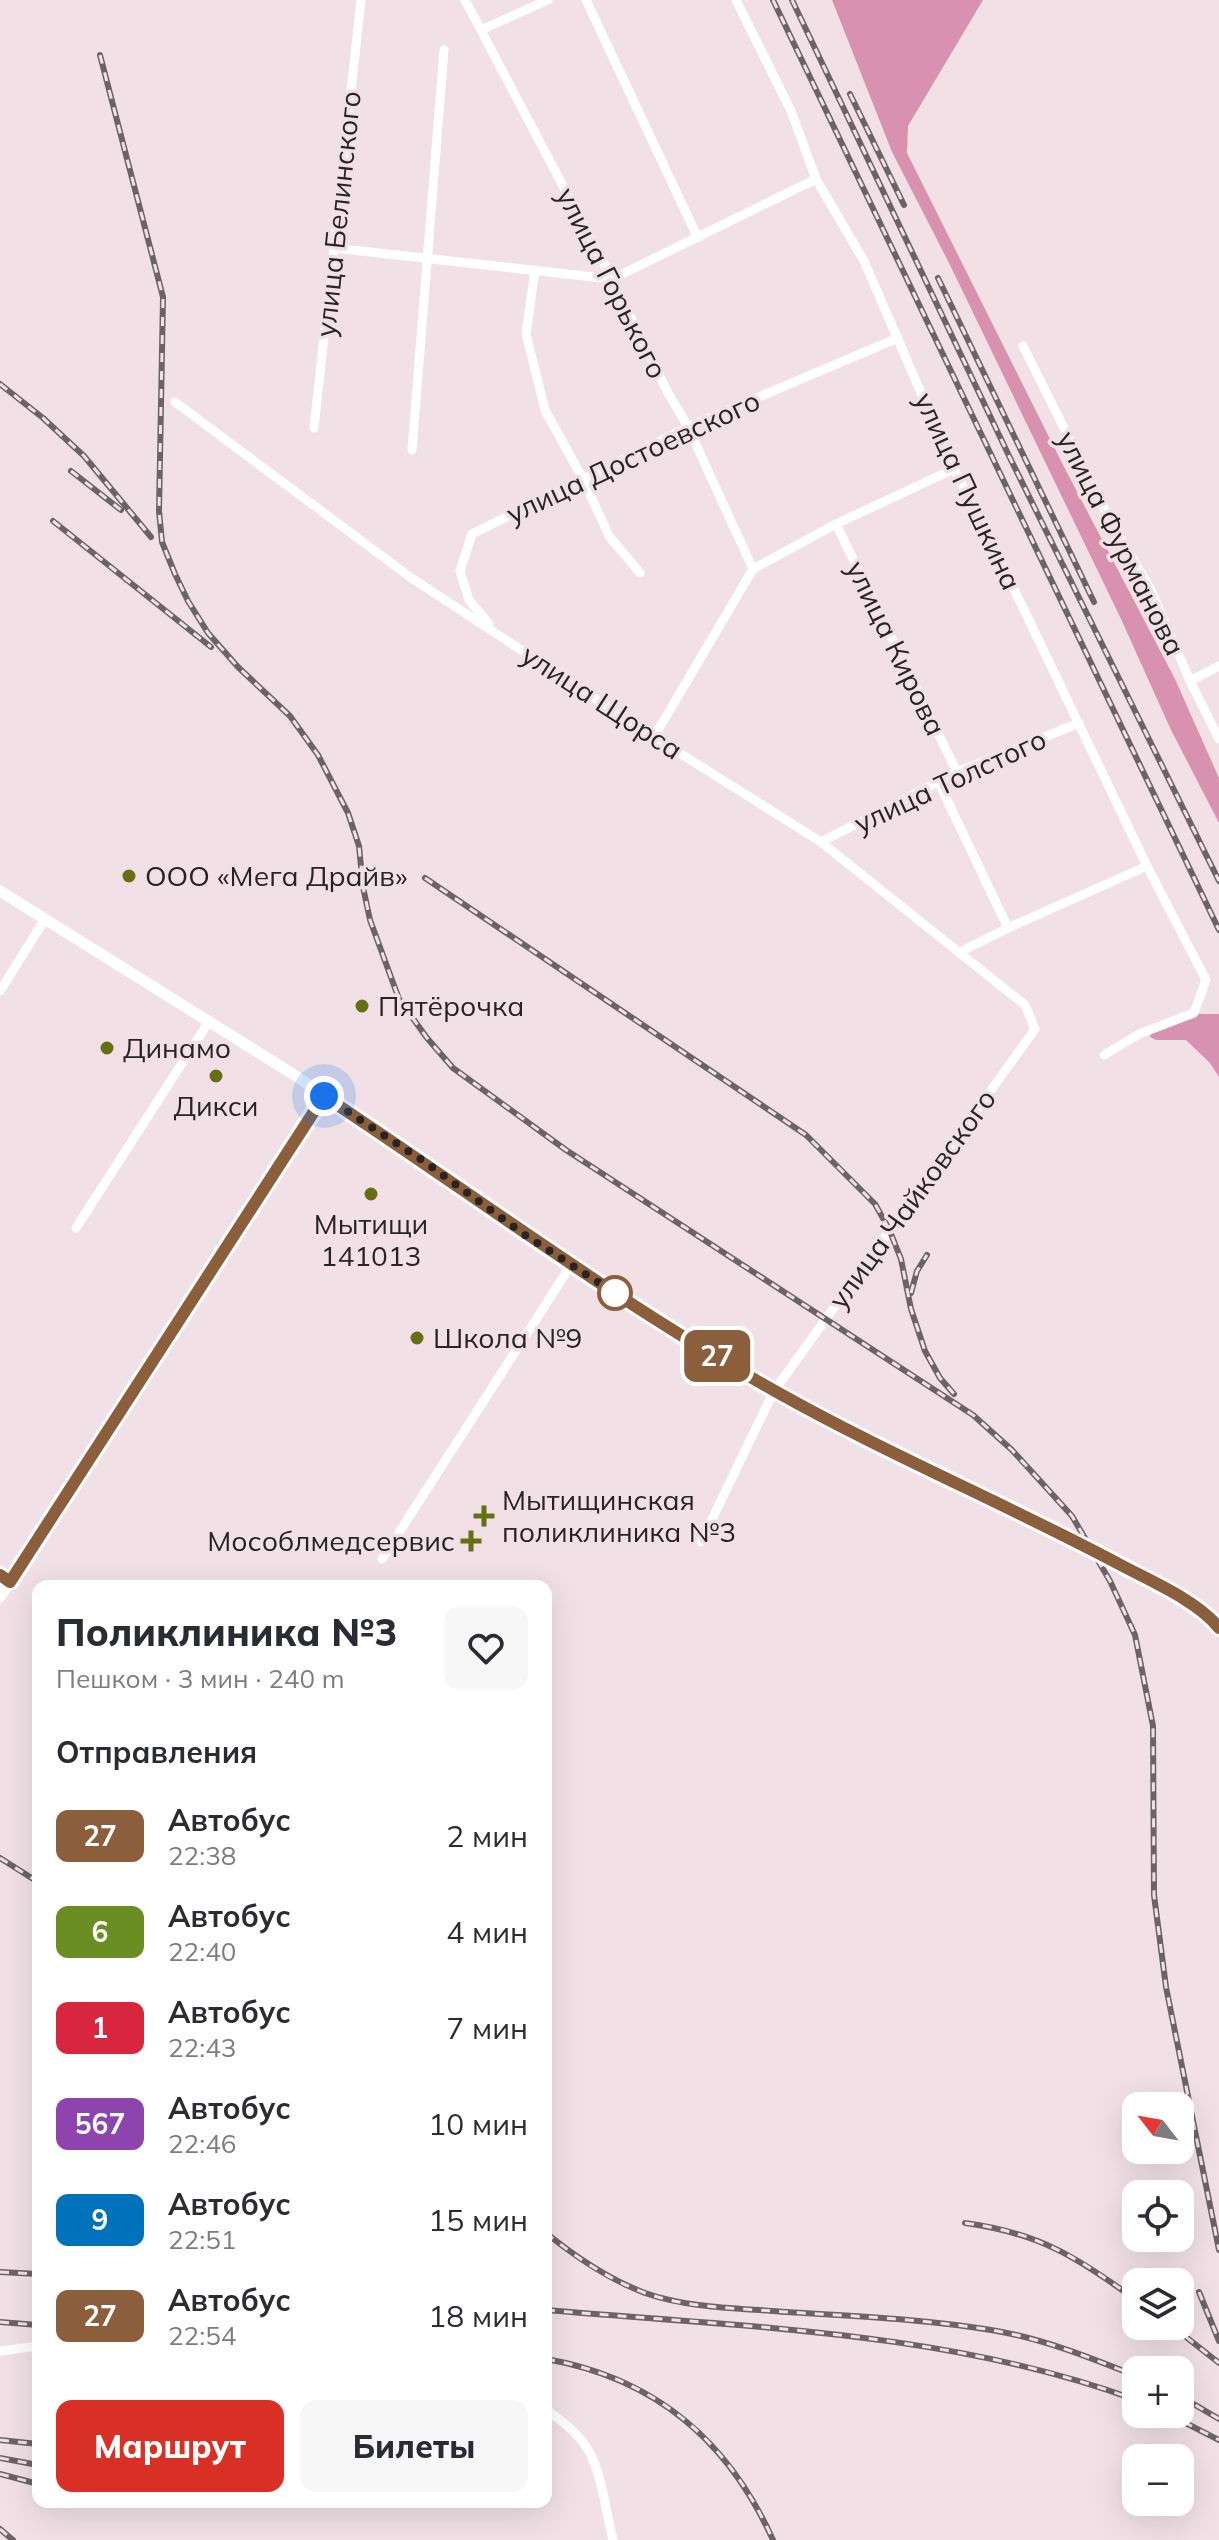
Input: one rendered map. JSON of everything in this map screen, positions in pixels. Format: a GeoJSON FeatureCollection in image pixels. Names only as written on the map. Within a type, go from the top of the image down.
{"type":"FeatureCollection","features":[{"type":"Feature","properties":{"kind":"street","name":"улица Белинского"},"geometry":{"type":"LineString","coordinates":[[314,428],[361,0]]}},
{"type":"Feature","properties":{"kind":"street","name":"улица Горького"},"geometry":{"type":"LineString","coordinates":[[465,0],[688,427],[753,569]]}},
{"type":"Feature","properties":{"kind":"street"},"geometry":{"type":"LineString","coordinates":[[481,30],[548,0]]}},
{"type":"Feature","properties":{"kind":"street"},"geometry":{"type":"LineString","coordinates":[[586,0],[698,238]]}},
{"type":"Feature","properties":{"kind":"street","name":"улица Пушкина"},"geometry":{"type":"LineString","coordinates":[[736,0],[791,111],[816,179],[864,261],[954,469],[1147,866],[1206,980],[1194,1013],[1139,1034],[1104,1055]]}},
{"type":"Feature","properties":{"kind":"street"},"geometry":{"type":"LineString","coordinates":[[412,450],[444,50]]}},
{"type":"Feature","properties":{"kind":"street"},"geometry":{"type":"LineString","coordinates":[[334,248],[612,279],[816,179]]}},
{"type":"Feature","properties":{"kind":"street"},"geometry":{"type":"LineString","coordinates":[[535,270],[526,334],[545,410],[583,479],[609,536],[640,573]]}},
{"type":"Feature","properties":{"kind":"street","name":"улица Достоевского"},"geometry":{"type":"LineString","coordinates":[[496,633],[469,600],[460,571],[472,534],[688,427],[898,338]]}},
{"type":"Feature","properties":{"kind":"street","name":"улица Фурманова"},"geometry":{"type":"LineString","coordinates":[[1023,346],[1109,518],[1151,590],[1219,739]]}},
{"type":"Feature","properties":{"kind":"street","name":"улица Щорса"},"geometry":{"type":"LineString","coordinates":[[175,402],[410,577],[821,842],[1025,1005]]}},
{"type":"Feature","properties":{"kind":"street"},"geometry":{"type":"LineString","coordinates":[[654,737],[753,569],[836,524],[954,469]]}},
{"type":"Feature","properties":{"kind":"street","name":"улица Кирова"},"geometry":{"type":"LineString","coordinates":[[836,524],[957,772]]}},
{"type":"Feature","properties":{"kind":"street"},"geometry":{"type":"LineString","coordinates":[[1190,681],[1219,666]]}},
{"type":"Feature","properties":{"kind":"street","name":"улица Толстого"},"geometry":{"type":"LineString","coordinates":[[821,842],[957,772],[1079,723]]}},
{"type":"Feature","properties":{"kind":"street"},"geometry":{"type":"LineString","coordinates":[[938,781],[1008,928]]}},
{"type":"Feature","properties":{"kind":"street"},"geometry":{"type":"LineString","coordinates":[[960,952],[1147,866]]}},
{"type":"Feature","properties":{"kind":"street"},"geometry":{"type":"LineString","coordinates":[[0,891],[425,1162],[571,1265],[774,1391],[1107,1558],[1182,1599],[1219,1628]]}},
{"type":"Feature","properties":{"kind":"street"},"geometry":{"type":"LineString","coordinates":[[0,991],[45,919]]}},
{"type":"Feature","properties":{"kind":"street","name":"улица Чайковского"},"geometry":{"type":"LineString","coordinates":[[774,1391],[1035,1029],[1025,1005]]}},
{"type":"Feature","properties":{"kind":"street"},"geometry":{"type":"LineString","coordinates":[[76,1228],[208,1023]]}},
{"type":"Feature","properties":{"kind":"street"},"geometry":{"type":"LineString","coordinates":[[0,1597],[5,1579],[324,1096]]}},
{"type":"Feature","properties":{"kind":"street"},"geometry":{"type":"LineString","coordinates":[[382,1559],[571,1265]]}},
{"type":"Feature","properties":{"kind":"street"},"geometry":{"type":"LineString","coordinates":[[701,1542],[774,1391]]}},
{"type":"Feature","properties":{"kind":"street"},"geometry":{"type":"LineString","coordinates":[[0,2351],[32,2347]]}},
{"type":"Feature","properties":{"kind":"street"},"geometry":{"type":"LineString","coordinates":[[552,2414],[572,2430],[589,2451],[613,2540]]}},
{"type":"Feature","properties":{"kind":"shaded area"},"geometry":{"type":"Polygon","coordinates":[[[832,0],[983,0],[908,126],[907,153],[1062,463],[1175,679],[1219,778],[1219,823],[1171,730],[1121,619],[949,263],[892,152],[832,0]]]}},
{"type":"Feature","properties":{"kind":"shaded area"},"geometry":{"type":"Polygon","coordinates":[[[1196,1014],[1219,1014],[1219,1077],[1210,1063],[1186,1040],[1156,1040],[1150,1037],[1151,1031],[1196,1014]]]}},
{"type":"Feature","properties":{"kind":"railway"},"geometry":{"type":"LineString","coordinates":[[773,0],[1219,930]]}},
{"type":"Feature","properties":{"kind":"railway"},"geometry":{"type":"LineString","coordinates":[[792,0],[1011,460],[1219,881]]}},
{"type":"Feature","properties":{"kind":"railway"},"geometry":{"type":"LineString","coordinates":[[100,55],[163,297],[159,511],[162,542],[188,601],[208,633],[238,667],[290,716],[318,755],[348,813],[359,846],[370,920],[399,999],[453,1068],[566,1150],[973,1415],[1012,1450],[1072,1516],[1110,1581],[1135,1635],[1153,1726],[1154,1895],[1166,1987],[1219,2250]]}},
{"type":"Feature","properties":{"kind":"railway"},"geometry":{"type":"LineString","coordinates":[[850,94],[904,205]]}},
{"type":"Feature","properties":{"kind":"railway"},"geometry":{"type":"LineString","coordinates":[[938,278],[1094,602]]}},
{"type":"Feature","properties":{"kind":"railway"},"geometry":{"type":"LineString","coordinates":[[0,384],[84,456],[151,537]]}},
{"type":"Feature","properties":{"kind":"railway"},"geometry":{"type":"LineString","coordinates":[[71,471],[121,510]]}},
{"type":"Feature","properties":{"kind":"railway"},"geometry":{"type":"LineString","coordinates":[[53,521],[211,647]]}},
{"type":"Feature","properties":{"kind":"railway"},"geometry":{"type":"LineString","coordinates":[[425,878],[806,1135],[875,1204],[901,1259],[911,1309],[925,1351],[940,1378],[954,1394]]}},
{"type":"Feature","properties":{"kind":"railway"},"geometry":{"type":"LineString","coordinates":[[911,1293],[917,1271],[927,1255]]}},
{"type":"Feature","properties":{"kind":"railway"},"geometry":{"type":"LineString","coordinates":[[0,1858],[32,1878]]}},
{"type":"Feature","properties":{"kind":"railway"},"geometry":{"type":"LineString","coordinates":[[965,2223],[1036,2240],[1075,2259],[1122,2290]]}},
{"type":"Feature","properties":{"kind":"railway"},"geometry":{"type":"LineString","coordinates":[[552,2237],[606,2274],[660,2298],[708,2306],[909,2320],[991,2330],[1046,2343],[1122,2370]]}},
{"type":"Feature","properties":{"kind":"railway"},"geometry":{"type":"LineString","coordinates":[[0,2272],[32,2274]]}},
{"type":"Feature","properties":{"kind":"railway"},"geometry":{"type":"LineString","coordinates":[[1199,2292],[1219,2341]]}},
{"type":"Feature","properties":{"kind":"railway"},"geometry":{"type":"LineString","coordinates":[[552,2310],[770,2328],[919,2346],[993,2359],[1122,2395]]}},
{"type":"Feature","properties":{"kind":"railway"},"geometry":{"type":"LineString","coordinates":[[0,2322],[32,2325]]}},
{"type":"Feature","properties":{"kind":"railway"},"geometry":{"type":"LineString","coordinates":[[1190,2340],[1219,2363]]}},
{"type":"Feature","properties":{"kind":"railway"},"geometry":{"type":"LineString","coordinates":[[552,2360],[621,2381],[654,2398],[684,2419],[734,2472],[773,2540]]}},
{"type":"Feature","properties":{"kind":"railway"},"geometry":{"type":"LineString","coordinates":[[1194,2404],[1219,2419]]}},
{"type":"Feature","properties":{"kind":"railway"},"geometry":{"type":"LineString","coordinates":[[1194,2427],[1219,2440]]}},
{"type":"Feature","properties":{"kind":"railway"},"geometry":{"type":"LineString","coordinates":[[0,2440],[32,2443]]}},
{"type":"Feature","properties":{"kind":"railway"},"geometry":{"type":"LineString","coordinates":[[0,2458],[32,2464]]}},
{"type":"Feature","properties":{"kind":"railway"},"geometry":{"type":"LineString","coordinates":[[0,2474],[32,2482]]}},
{"type":"Feature","properties":{"kind":"railway"},"geometry":{"type":"LineString","coordinates":[[0,2529],[13,2540]]}},
{"type":"Feature","properties":{"kind":"bus line","name":"27"},"geometry":{"type":"LineString","coordinates":[[0,1575],[10,1582],[324,1096],[425,1162],[525,1235],[774,1391],[917,1465],[1093,1550],[1182,1599],[1219,1628]]}},
{"type":"Feature","properties":{"kind":"place","name":"ООО «Мега Драйв»"},"geometry":{"type":"Point","coordinates":[129,876]}},
{"type":"Feature","properties":{"kind":"place","name":"Пятёрочка"},"geometry":{"type":"Point","coordinates":[362,1006]}},
{"type":"Feature","properties":{"kind":"place","name":"Динамо"},"geometry":{"type":"Point","coordinates":[107,1048]}},
{"type":"Feature","properties":{"kind":"place","name":"Дикси"},"geometry":{"type":"Point","coordinates":[216,1076]}},
{"type":"Feature","properties":{"kind":"place","name":"Мытищи 141013"},"geometry":{"type":"Point","coordinates":[371,1194]}},
{"type":"Feature","properties":{"kind":"place","name":"Школа №9"},"geometry":{"type":"Point","coordinates":[417,1338]}},
{"type":"Feature","properties":{"kind":"place","name":"Мытищинская поликлиника №3"},"geometry":{"type":"Point","coordinates":[484,1516]}},
{"type":"Feature","properties":{"kind":"place","name":"Мособлмедсервис"},"geometry":{"type":"Point","coordinates":[471,1541]}},
{"type":"Feature","properties":{"kind":"route"},"geometry":{"type":"LineString","coordinates":[[324,1096],[425,1162],[525,1235],[615,1293]]}}]}
